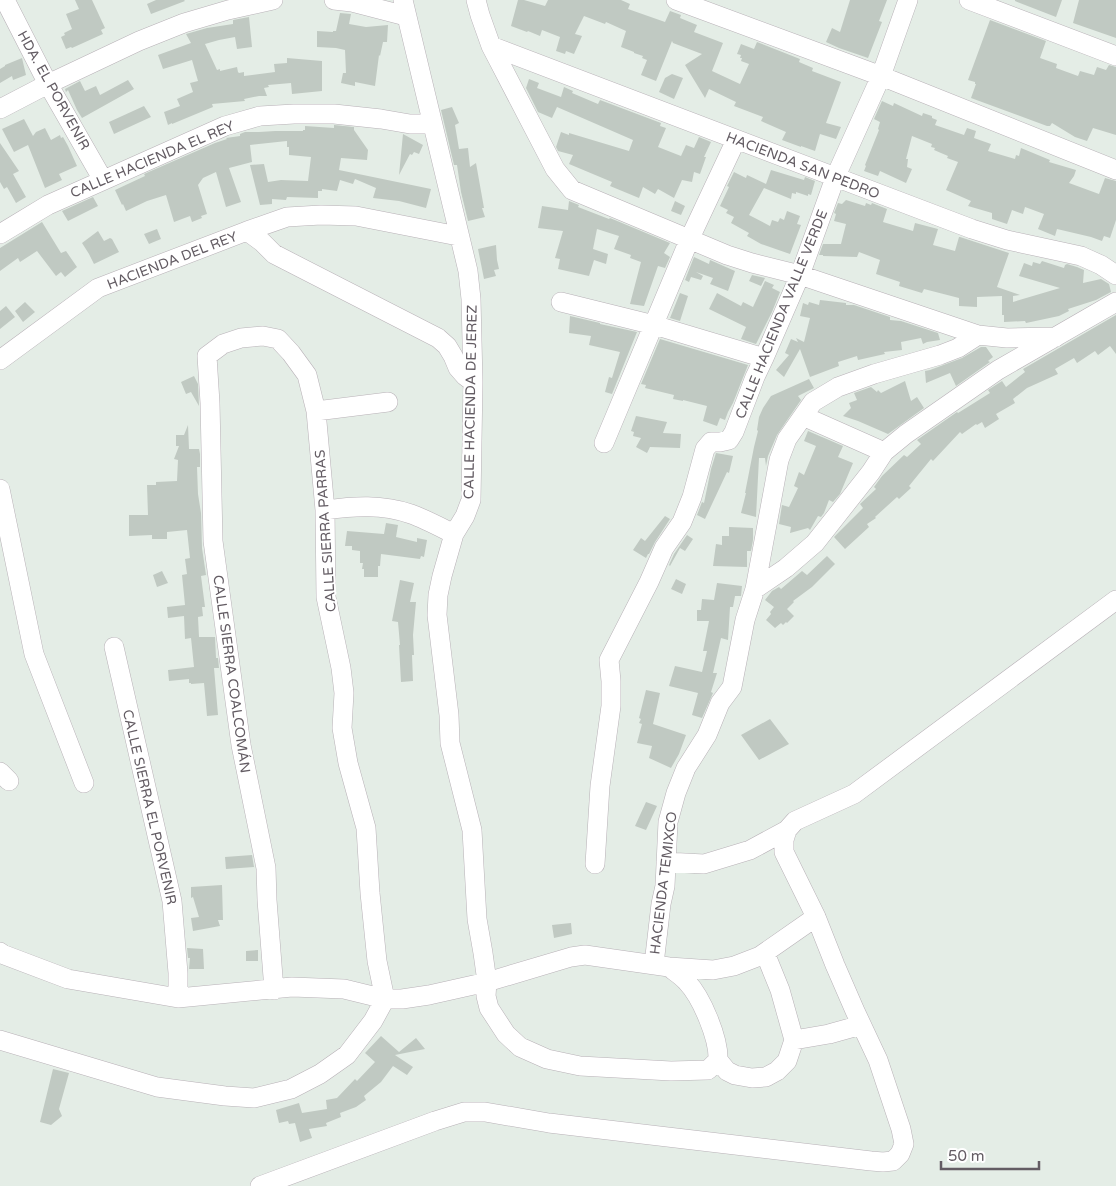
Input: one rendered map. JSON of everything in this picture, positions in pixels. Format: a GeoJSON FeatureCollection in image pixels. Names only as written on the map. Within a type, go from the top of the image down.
{"type":"FeatureCollection","features":[{"type":"Feature","properties":{"kind":"street","name":"HDA. EL PORVENIR"},"geometry":{"type":"LineString","coordinates":[[5,0],[48,84],[103,180]]}},
{"type":"Feature","properties":{"kind":"street"},"geometry":{"type":"LineString","coordinates":[[0,109],[139,41],[184,23],[228,10],[274,0]]}},
{"type":"Feature","properties":{"kind":"street"},"geometry":{"type":"LineString","coordinates":[[334,0],[404,8]]}},
{"type":"Feature","properties":{"kind":"street"},"geometry":{"type":"LineString","coordinates":[[476,0],[491,46],[555,169],[572,190],[727,255],[800,275],[978,335],[1007,338],[1056,337]]}},
{"type":"Feature","properties":{"kind":"street"},"geometry":{"type":"LineString","coordinates":[[676,0],[881,76],[1116,170]]}},
{"type":"Feature","properties":{"kind":"street","name":"CALLE HACIENDA VALLE VERDE"},"geometry":{"type":"LineString","coordinates":[[595,864],[600,786],[611,706],[609,660],[649,582],[664,548],[682,522],[692,497],[704,449],[711,442],[729,440],[734,432],[755,377],[800,275],[835,178],[881,76],[908,0]]}},
{"type":"Feature","properties":{"kind":"street"},"geometry":{"type":"LineString","coordinates":[[969,0],[1116,56]]}},
{"type":"Feature","properties":{"kind":"street","name":"CALLE HACIENDA DE JEREZ"},"geometry":{"type":"LineString","coordinates":[[404,8],[468,271],[471,299],[471,500],[465,516],[454,534],[438,594],[437,615],[449,715],[450,743],[472,830],[477,919],[489,1008],[506,1034],[520,1047],[547,1059],[580,1066],[671,1071],[708,1070],[718,1060]]}},
{"type":"Feature","properties":{"kind":"street","name":"HACIENDA SAN PEDRO"},"geometry":{"type":"LineString","coordinates":[[491,46],[972,229],[1007,240],[1081,256],[1101,265],[1116,275]]}},
{"type":"Feature","properties":{"kind":"street","name":"CALLE HACIENDA EL REY"},"geometry":{"type":"LineString","coordinates":[[0,234],[48,204],[225,126],[260,116],[334,114],[410,124],[433,124]]}},
{"type":"Feature","properties":{"kind":"street"},"geometry":{"type":"LineString","coordinates":[[604,443],[690,238],[736,140]]}},
{"type":"Feature","properties":{"kind":"street","name":"HACIENDA DEL REY"},"geometry":{"type":"LineString","coordinates":[[0,360],[98,288],[288,217],[321,214],[356,216],[458,236]]}},
{"type":"Feature","properties":{"kind":"street","name":"HACIENDA DEL REY"},"geometry":{"type":"LineString","coordinates":[[247,231],[274,254],[438,338],[447,346],[461,372],[472,382]]}},
{"type":"Feature","properties":{"kind":"street"},"geometry":{"type":"LineString","coordinates":[[561,302],[654,325],[764,358]]}},
{"type":"Feature","properties":{"kind":"street"},"geometry":{"type":"LineString","coordinates":[[755,590],[786,568],[815,543],[871,472],[884,452],[906,434],[998,370],[1116,302]]}},
{"type":"Feature","properties":{"kind":"street","name":"HACIENDA TEMIXCO"},"geometry":{"type":"LineString","coordinates":[[1,953],[68,979],[178,998],[292,988],[344,989],[385,999],[402,999],[487,982],[578,956],[599,956],[661,966],[661,904],[665,886],[668,822],[676,793],[686,768],[707,735],[720,703],[732,687],[745,620],[755,590],[779,460],[787,439],[813,402],[838,387],[874,374],[940,355],[958,348],[978,335]]}},
{"type":"Feature","properties":{"kind":"street","name":"CALLE SIERRA COALCOMÁN"},"geometry":{"type":"LineString","coordinates":[[274,990],[266,868],[241,745],[213,541],[207,356],[223,344],[241,338],[263,336],[278,339]]}},
{"type":"Feature","properties":{"kind":"street","name":"CALLE SIERRA PARRAS"},"geometry":{"type":"LineString","coordinates":[[278,339],[291,353],[306,375],[316,411],[325,510],[326,597],[341,668],[344,692],[342,728],[348,764],[366,828],[376,951],[385,999]]}},
{"type":"Feature","properties":{"kind":"street"},"geometry":{"type":"LineString","coordinates":[[316,411],[388,402]]}},
{"type":"Feature","properties":{"kind":"street"},"geometry":{"type":"LineString","coordinates":[[803,416],[884,452]]}},
{"type":"Feature","properties":{"kind":"street"},"geometry":{"type":"LineString","coordinates":[[0,489],[34,654],[84,783]]}},
{"type":"Feature","properties":{"kind":"street"},"geometry":{"type":"LineString","coordinates":[[325,510],[357,506],[382,507],[410,514],[454,534]]}},
{"type":"Feature","properties":{"kind":"street"},"geometry":{"type":"LineString","coordinates":[[666,862],[704,864],[750,850],[786,830],[795,821],[854,794],[1116,600]]}},
{"type":"Feature","properties":{"kind":"street","name":"CALLE SIERRA EL PORVENIR"},"geometry":{"type":"LineString","coordinates":[[114,647],[172,901],[178,973],[178,998]]}},
{"type":"Feature","properties":{"kind":"street"},"geometry":{"type":"LineString","coordinates":[[260,1186],[464,1112],[485,1112],[549,1122],[871,1161],[893,1161],[900,1154],[904,1144],[901,1129],[878,1060],[835,965],[816,917],[784,852],[786,830]]}},
{"type":"Feature","properties":{"kind":"street"},"geometry":{"type":"LineString","coordinates":[[661,966],[713,970],[734,966],[760,956],[816,917]]}},
{"type":"Feature","properties":{"kind":"street"},"geometry":{"type":"LineString","coordinates":[[661,966],[687,981],[700,999],[715,1038],[718,1060],[727,1070],[735,1075],[752,1078],[766,1077],[777,1071],[787,1061],[794,1040],[780,990],[765,953]]}},
{"type":"Feature","properties":{"kind":"street"},"geometry":{"type":"LineString","coordinates":[[0,1040],[157,1087],[254,1098],[291,1089],[320,1074],[347,1055],[373,1021],[385,999]]}},
{"type":"Feature","properties":{"kind":"street"},"geometry":{"type":"LineString","coordinates":[[794,1040],[829,1034],[862,1025]]}},
{"type":"Feature","properties":{"kind":"building"},"geometry":{"type":"Polygon","coordinates":[[[75,0],[92,0],[105,28],[101,30],[103,34],[66,49],[61,37],[72,29],[66,14],[79,9],[75,0]]]}},
{"type":"Feature","properties":{"kind":"building"},"geometry":{"type":"Polygon","coordinates":[[[156,0],[185,1],[151,14],[147,4],[156,0]]]}},
{"type":"Feature","properties":{"kind":"building"},"geometry":{"type":"Polygon","coordinates":[[[518,0],[545,6],[548,0],[621,0],[630,4],[628,9],[665,22],[670,11],[681,15],[680,18],[697,25],[694,32],[723,43],[712,71],[740,84],[749,64],[741,61],[741,55],[737,54],[741,44],[754,49],[757,42],[800,59],[799,62],[813,68],[812,71],[841,82],[826,123],[841,127],[836,139],[820,134],[815,151],[782,140],[786,132],[761,121],[763,117],[734,106],[736,102],[709,89],[705,98],[685,65],[702,54],[672,41],[656,81],[641,75],[647,60],[642,58],[643,56],[621,47],[626,31],[606,22],[605,24],[584,16],[575,34],[582,36],[574,54],[566,51],[565,54],[556,51],[560,37],[542,30],[540,36],[511,26],[518,0]]]}},
{"type":"Feature","properties":{"kind":"building"},"geometry":{"type":"Polygon","coordinates":[[[850,0],[887,0],[879,21],[882,22],[868,58],[826,42],[832,28],[840,32],[850,0]]]}},
{"type":"Feature","properties":{"kind":"building"},"geometry":{"type":"Polygon","coordinates":[[[1015,0],[1062,0],[1056,17],[1015,0]]]}},
{"type":"Feature","properties":{"kind":"building"},"geometry":{"type":"Polygon","coordinates":[[[1079,0],[1116,0],[1116,38],[1073,23],[1079,0]]]}},
{"type":"Feature","properties":{"kind":"building"},"geometry":{"type":"Polygon","coordinates":[[[340,13],[351,14],[349,24],[366,27],[388,25],[387,42],[383,42],[379,55],[375,86],[355,82],[355,86],[341,83],[343,73],[346,73],[345,50],[317,47],[317,31],[336,31],[340,13]]]}},
{"type":"Feature","properties":{"kind":"building"},"geometry":{"type":"Polygon","coordinates":[[[249,17],[252,47],[237,49],[235,37],[205,44],[217,70],[237,67],[239,73],[244,72],[244,76],[275,72],[274,64],[287,63],[287,58],[322,61],[322,91],[292,94],[291,83],[268,85],[269,87],[264,88],[267,96],[244,99],[245,101],[212,104],[213,107],[168,125],[164,112],[180,106],[177,99],[193,92],[190,83],[198,81],[192,60],[163,69],[158,55],[191,43],[186,34],[233,24],[233,20],[249,17]]]}},
{"type":"Feature","properties":{"kind":"building"},"geometry":{"type":"Polygon","coordinates":[[[990,20],[1046,41],[1040,58],[1057,64],[1056,68],[1078,76],[1080,71],[1094,75],[1097,67],[1106,70],[1109,65],[1116,67],[1116,135],[1093,128],[1087,141],[1075,137],[1052,123],[1050,126],[1047,126],[971,98],[976,84],[968,80],[990,20]]]}},
{"type":"Feature","properties":{"kind":"building"},"geometry":{"type":"Polygon","coordinates":[[[22,58],[26,75],[13,80],[12,76],[0,83],[0,69],[22,58]]]}},
{"type":"Feature","properties":{"kind":"building"},"geometry":{"type":"Polygon","coordinates":[[[672,74],[683,78],[674,99],[659,92],[665,78],[672,74]]]}},
{"type":"Feature","properties":{"kind":"building"},"geometry":{"type":"Polygon","coordinates":[[[529,79],[539,83],[537,88],[561,97],[564,87],[573,91],[572,93],[598,104],[600,100],[661,123],[660,126],[666,128],[658,147],[681,156],[686,145],[694,148],[699,137],[711,142],[704,157],[706,157],[700,174],[694,172],[692,182],[682,180],[674,198],[658,189],[655,194],[643,187],[639,198],[610,186],[612,182],[569,164],[573,155],[558,151],[556,147],[561,132],[629,151],[633,140],[557,107],[552,118],[538,112],[526,88],[529,79]]]}},
{"type":"Feature","properties":{"kind":"building"},"geometry":{"type":"Polygon","coordinates":[[[128,80],[134,89],[82,118],[68,90],[66,92],[65,89],[80,81],[85,91],[96,86],[100,95],[128,80]]]}},
{"type":"Feature","properties":{"kind":"building"},"geometry":{"type":"Polygon","coordinates":[[[882,101],[893,106],[894,103],[922,116],[923,113],[932,116],[932,118],[937,120],[935,125],[964,135],[967,128],[976,131],[974,138],[991,144],[988,151],[1015,159],[1016,155],[1019,156],[1021,148],[1050,160],[1049,162],[1076,170],[1069,183],[1099,194],[1105,178],[1116,181],[1116,220],[1110,238],[1104,236],[1102,241],[1057,229],[1055,236],[1038,229],[1044,214],[1025,207],[1023,214],[1012,210],[1007,224],[992,219],[992,213],[968,206],[971,201],[946,190],[958,162],[934,150],[935,148],[931,147],[932,144],[912,136],[906,159],[908,159],[907,167],[912,169],[906,183],[880,171],[878,176],[864,171],[879,130],[880,122],[874,119],[882,101]]]}},
{"type":"Feature","properties":{"kind":"building"},"geometry":{"type":"Polygon","coordinates":[[[144,106],[151,117],[114,134],[109,122],[144,106]]]}},
{"type":"Feature","properties":{"kind":"building"},"geometry":{"type":"Polygon","coordinates":[[[452,107],[459,123],[455,125],[459,149],[468,148],[470,167],[476,163],[484,208],[482,208],[485,217],[468,221],[457,165],[454,165],[441,110],[452,107]]]}},
{"type":"Feature","properties":{"kind":"building"},"geometry":{"type":"Polygon","coordinates":[[[24,119],[33,136],[36,132],[45,128],[51,140],[60,135],[61,138],[63,137],[77,166],[59,174],[62,180],[45,188],[28,145],[14,152],[2,129],[24,119]]]}},
{"type":"Feature","properties":{"kind":"building"},"geometry":{"type":"Polygon","coordinates":[[[334,125],[354,127],[354,130],[368,150],[367,160],[341,158],[339,170],[431,189],[426,208],[399,201],[373,198],[376,188],[355,179],[353,184],[340,180],[337,191],[322,189],[322,191],[318,191],[318,198],[287,197],[286,200],[272,199],[272,204],[260,205],[250,165],[264,164],[268,182],[281,180],[308,181],[311,157],[289,155],[287,141],[250,145],[252,162],[229,168],[241,202],[226,207],[216,172],[203,178],[198,185],[207,214],[192,222],[190,216],[174,222],[166,195],[126,211],[115,190],[145,176],[144,174],[226,138],[240,136],[240,134],[245,132],[303,131],[305,126],[334,128],[334,125]]]}},
{"type":"Feature","properties":{"kind":"building"},"geometry":{"type":"Polygon","coordinates":[[[403,134],[423,145],[419,154],[414,152],[412,155],[410,154],[399,175],[403,134]]]}},
{"type":"Feature","properties":{"kind":"building"},"geometry":{"type":"Polygon","coordinates":[[[0,143],[19,171],[13,174],[26,197],[16,203],[7,187],[4,189],[0,182],[0,143]]]}},
{"type":"Feature","properties":{"kind":"building"},"geometry":{"type":"Polygon","coordinates":[[[771,170],[804,180],[805,177],[815,181],[811,195],[808,194],[808,196],[796,192],[796,194],[792,193],[791,199],[764,188],[749,215],[770,226],[772,220],[778,222],[780,218],[784,220],[787,211],[800,216],[797,224],[801,225],[790,254],[761,244],[747,236],[749,233],[731,223],[734,217],[726,213],[728,210],[720,206],[734,172],[746,178],[747,175],[766,184],[771,170]]]}},
{"type":"Feature","properties":{"kind":"building"},"geometry":{"type":"Polygon","coordinates":[[[93,197],[98,206],[68,221],[62,211],[93,197]]]}},
{"type":"Feature","properties":{"kind":"building"},"geometry":{"type":"Polygon","coordinates":[[[846,200],[865,206],[866,203],[871,205],[872,203],[887,209],[883,222],[913,231],[915,223],[938,229],[933,245],[955,251],[960,237],[1009,253],[997,287],[1020,295],[1013,296],[1013,302],[1060,288],[1019,276],[1024,263],[1032,266],[1033,262],[1040,264],[1042,261],[1064,268],[1067,264],[1084,270],[1083,283],[1101,279],[1109,284],[1111,292],[1096,300],[1068,309],[1069,311],[1059,316],[1026,323],[1025,321],[1004,322],[1002,296],[977,297],[977,307],[959,306],[959,298],[924,289],[922,293],[899,286],[900,282],[876,274],[880,260],[859,252],[857,257],[819,255],[823,244],[841,244],[846,224],[834,221],[836,214],[834,213],[838,203],[842,204],[846,200]]]}},
{"type":"Feature","properties":{"kind":"building"},"geometry":{"type":"Polygon","coordinates":[[[569,201],[579,205],[578,207],[670,243],[664,253],[670,257],[665,268],[658,266],[644,306],[630,304],[641,262],[630,258],[631,255],[614,249],[619,236],[597,229],[593,249],[608,254],[606,264],[594,260],[589,276],[558,269],[560,259],[555,258],[563,231],[538,228],[542,206],[568,210],[569,201]]]}},
{"type":"Feature","properties":{"kind":"building"},"geometry":{"type":"Polygon","coordinates":[[[675,201],[685,206],[681,215],[671,211],[675,201]]]}},
{"type":"Feature","properties":{"kind":"building"},"geometry":{"type":"Polygon","coordinates":[[[42,222],[61,253],[66,251],[77,267],[65,277],[61,272],[56,276],[37,251],[20,262],[18,258],[0,271],[0,248],[42,222]]]}},
{"type":"Feature","properties":{"kind":"building"},"geometry":{"type":"Polygon","coordinates":[[[157,229],[161,239],[149,244],[144,234],[157,229]]]}},
{"type":"Feature","properties":{"kind":"building"},"geometry":{"type":"Polygon","coordinates":[[[98,231],[104,241],[112,239],[119,252],[94,264],[82,243],[98,231]]]}},
{"type":"Feature","properties":{"kind":"building"},"geometry":{"type":"Polygon","coordinates":[[[496,245],[499,269],[494,270],[496,276],[484,279],[478,249],[496,245]]]}},
{"type":"Feature","properties":{"kind":"building"},"geometry":{"type":"Polygon","coordinates":[[[694,257],[709,264],[710,260],[735,271],[728,291],[710,284],[713,278],[696,272],[703,276],[701,280],[691,277],[689,282],[685,280],[694,257]]]}},
{"type":"Feature","properties":{"kind":"building"},"geometry":{"type":"Polygon","coordinates":[[[752,275],[765,278],[761,286],[749,281],[752,275]]]}},
{"type":"Feature","properties":{"kind":"building"},"geometry":{"type":"Polygon","coordinates":[[[765,281],[774,285],[772,288],[780,292],[756,344],[741,339],[746,327],[709,309],[717,293],[741,306],[743,302],[753,307],[765,281]]]}},
{"type":"Feature","properties":{"kind":"building"},"geometry":{"type":"Polygon","coordinates":[[[680,293],[688,296],[680,321],[670,318],[680,293]]]}},
{"type":"Feature","properties":{"kind":"building"},"geometry":{"type":"Polygon","coordinates":[[[820,300],[854,305],[890,317],[890,320],[901,321],[938,333],[940,340],[923,344],[921,338],[901,342],[902,350],[884,352],[885,354],[858,360],[857,356],[838,362],[839,366],[810,377],[800,349],[784,377],[776,370],[789,355],[785,353],[791,339],[798,342],[796,338],[804,342],[810,318],[800,316],[803,303],[808,305],[809,302],[819,305],[820,300]]]}},
{"type":"Feature","properties":{"kind":"building"},"geometry":{"type":"Polygon","coordinates":[[[25,302],[35,312],[23,322],[15,311],[25,302]]]}},
{"type":"Feature","properties":{"kind":"building"},"geometry":{"type":"Polygon","coordinates":[[[6,306],[15,317],[0,329],[0,311],[6,306]]]}},
{"type":"Feature","properties":{"kind":"building"},"geometry":{"type":"Polygon","coordinates":[[[1116,315],[1116,354],[1110,346],[1098,355],[1095,351],[1077,363],[1074,358],[1055,369],[1058,374],[1027,388],[1013,399],[1015,403],[996,414],[999,419],[985,428],[982,422],[962,434],[960,432],[933,461],[931,459],[909,486],[911,488],[899,499],[897,497],[876,518],[867,524],[869,527],[845,549],[834,537],[863,508],[860,504],[876,489],[874,487],[882,476],[904,455],[907,457],[921,444],[917,440],[957,412],[990,393],[988,390],[1002,381],[1006,387],[1025,372],[1023,369],[1116,315]]]}},
{"type":"Feature","properties":{"kind":"building"},"geometry":{"type":"Polygon","coordinates":[[[570,316],[637,332],[612,394],[605,392],[609,377],[612,378],[620,352],[589,345],[591,336],[569,333],[570,316]]]}},
{"type":"Feature","properties":{"kind":"building"},"geometry":{"type":"Polygon","coordinates":[[[660,339],[748,365],[725,420],[720,418],[717,426],[703,421],[707,406],[673,399],[674,395],[645,388],[646,385],[641,384],[660,339]]]}},
{"type":"Feature","properties":{"kind":"building"},"geometry":{"type":"Polygon","coordinates":[[[981,347],[986,347],[993,357],[988,361],[990,362],[956,386],[950,373],[926,383],[925,371],[962,358],[981,347]]]}},
{"type":"Feature","properties":{"kind":"building"},"geometry":{"type":"Polygon","coordinates":[[[194,376],[198,384],[199,406],[191,392],[186,394],[181,382],[194,376]]]}},
{"type":"Feature","properties":{"kind":"building"},"geometry":{"type":"Polygon","coordinates":[[[809,379],[814,388],[798,396],[801,400],[777,435],[766,466],[765,458],[759,458],[756,517],[741,513],[758,431],[759,417],[763,408],[771,396],[809,379]]]}},
{"type":"Feature","properties":{"kind":"building"},"geometry":{"type":"Polygon","coordinates":[[[905,381],[911,401],[917,397],[924,408],[888,434],[843,416],[851,408],[849,403],[857,400],[854,393],[871,387],[881,393],[905,381]]]}},
{"type":"Feature","properties":{"kind":"building"},"geometry":{"type":"Polygon","coordinates":[[[636,416],[667,422],[663,433],[681,434],[680,448],[650,447],[647,453],[636,447],[641,438],[633,436],[634,432],[631,431],[636,416]]]}},
{"type":"Feature","properties":{"kind":"building"},"geometry":{"type":"Polygon","coordinates":[[[188,425],[189,449],[199,449],[200,454],[200,467],[197,467],[198,494],[206,575],[201,576],[205,607],[202,607],[203,616],[198,617],[199,637],[215,637],[216,658],[218,658],[219,668],[214,668],[218,715],[207,716],[204,683],[191,684],[189,679],[169,681],[168,670],[194,667],[191,638],[185,639],[184,616],[168,618],[167,607],[185,605],[182,575],[187,574],[185,559],[190,558],[187,530],[167,532],[167,539],[152,539],[152,535],[129,536],[129,515],[148,515],[147,485],[156,485],[156,482],[177,481],[178,460],[174,459],[179,446],[176,446],[176,435],[184,435],[188,425]]]}},
{"type":"Feature","properties":{"kind":"building"},"geometry":{"type":"Polygon","coordinates":[[[808,431],[843,446],[838,457],[853,463],[840,494],[833,502],[829,500],[824,513],[821,517],[818,516],[810,530],[808,528],[790,533],[791,527],[779,524],[782,505],[789,507],[798,488],[794,486],[799,472],[804,475],[816,446],[804,441],[808,431]]]}},
{"type":"Feature","properties":{"kind":"building"},"geometry":{"type":"Polygon","coordinates":[[[716,453],[733,456],[729,473],[727,472],[705,519],[697,515],[702,502],[704,503],[716,453]]]}},
{"type":"Feature","properties":{"kind":"building"},"geometry":{"type":"Polygon","coordinates":[[[665,516],[670,519],[646,558],[633,550],[641,538],[645,541],[665,516]]]}},
{"type":"Feature","properties":{"kind":"building"},"geometry":{"type":"Polygon","coordinates":[[[386,523],[398,525],[396,537],[417,542],[417,538],[427,540],[424,557],[421,556],[420,559],[381,554],[378,577],[364,577],[363,563],[360,563],[360,551],[352,550],[352,546],[345,546],[347,531],[384,534],[386,523]]]}},
{"type":"Feature","properties":{"kind":"building"},"geometry":{"type":"Polygon","coordinates":[[[729,527],[753,528],[751,551],[747,551],[747,567],[713,566],[716,544],[722,545],[722,536],[729,536],[729,527]]]}},
{"type":"Feature","properties":{"kind":"building"},"geometry":{"type":"Polygon","coordinates":[[[687,535],[693,539],[685,551],[680,548],[670,566],[674,554],[687,535]]]}},
{"type":"Feature","properties":{"kind":"building"},"geometry":{"type":"Polygon","coordinates":[[[827,556],[835,564],[812,587],[793,601],[787,609],[794,616],[787,623],[783,625],[781,623],[775,628],[766,620],[774,607],[765,600],[772,591],[779,587],[781,589],[802,571],[807,575],[827,556]]]}},
{"type":"Feature","properties":{"kind":"building"},"geometry":{"type":"Polygon","coordinates":[[[162,571],[168,583],[157,587],[153,575],[162,571]]]}},
{"type":"Feature","properties":{"kind":"building"},"geometry":{"type":"Polygon","coordinates":[[[676,579],[686,584],[682,594],[671,589],[676,579]]]}},
{"type":"Feature","properties":{"kind":"building"},"geometry":{"type":"Polygon","coordinates":[[[400,580],[414,583],[410,602],[416,602],[413,635],[414,655],[412,655],[413,681],[401,682],[398,622],[392,621],[400,580]]]}},
{"type":"Feature","properties":{"kind":"building"},"geometry":{"type":"Polygon","coordinates":[[[717,583],[742,586],[741,596],[735,596],[733,607],[730,607],[728,640],[721,638],[713,673],[717,673],[711,692],[713,693],[702,718],[692,715],[698,693],[669,686],[675,666],[702,672],[707,651],[703,651],[709,621],[697,621],[697,610],[701,610],[702,599],[714,600],[717,583]]]}},
{"type":"Feature","properties":{"kind":"building"},"geometry":{"type":"Polygon","coordinates":[[[646,690],[660,693],[653,724],[686,735],[671,768],[649,758],[652,746],[637,743],[642,724],[639,723],[641,719],[639,718],[646,690]]]}},
{"type":"Feature","properties":{"kind":"building"},"geometry":{"type":"Polygon","coordinates":[[[770,719],[789,744],[759,760],[741,735],[770,719]]]}},
{"type":"Feature","properties":{"kind":"building"},"geometry":{"type":"Polygon","coordinates":[[[646,802],[657,806],[646,830],[635,826],[646,802]]]}},
{"type":"Feature","properties":{"kind":"building"},"geometry":{"type":"Polygon","coordinates":[[[252,855],[254,867],[226,869],[225,857],[252,855]]]}},
{"type":"Feature","properties":{"kind":"building"},"geometry":{"type":"Polygon","coordinates":[[[222,885],[223,920],[218,920],[220,926],[193,931],[191,918],[199,917],[193,897],[191,898],[191,887],[222,885]]]}},
{"type":"Feature","properties":{"kind":"building"},"geometry":{"type":"Polygon","coordinates":[[[571,923],[572,934],[554,938],[552,925],[571,923]]]}},
{"type":"Feature","properties":{"kind":"building"},"geometry":{"type":"Polygon","coordinates":[[[187,948],[203,949],[204,969],[189,969],[190,958],[188,958],[187,948]]]}},
{"type":"Feature","properties":{"kind":"building"},"geometry":{"type":"Polygon","coordinates":[[[258,950],[258,961],[246,961],[246,951],[258,950]]]}},
{"type":"Feature","properties":{"kind":"building"},"geometry":{"type":"Polygon","coordinates":[[[381,1036],[399,1052],[416,1038],[425,1049],[395,1055],[413,1067],[407,1075],[393,1066],[381,1082],[364,1096],[366,1100],[356,1107],[340,1113],[341,1117],[326,1123],[327,1126],[309,1129],[312,1138],[300,1142],[295,1123],[289,1124],[288,1121],[279,1123],[276,1110],[299,1103],[302,1113],[327,1109],[326,1100],[337,1098],[375,1062],[365,1053],[381,1036]]]}},
{"type":"Feature","properties":{"kind":"building"},"geometry":{"type":"Polygon","coordinates":[[[53,1069],[69,1073],[59,1109],[62,1116],[51,1125],[40,1122],[53,1069]]]}}]}
